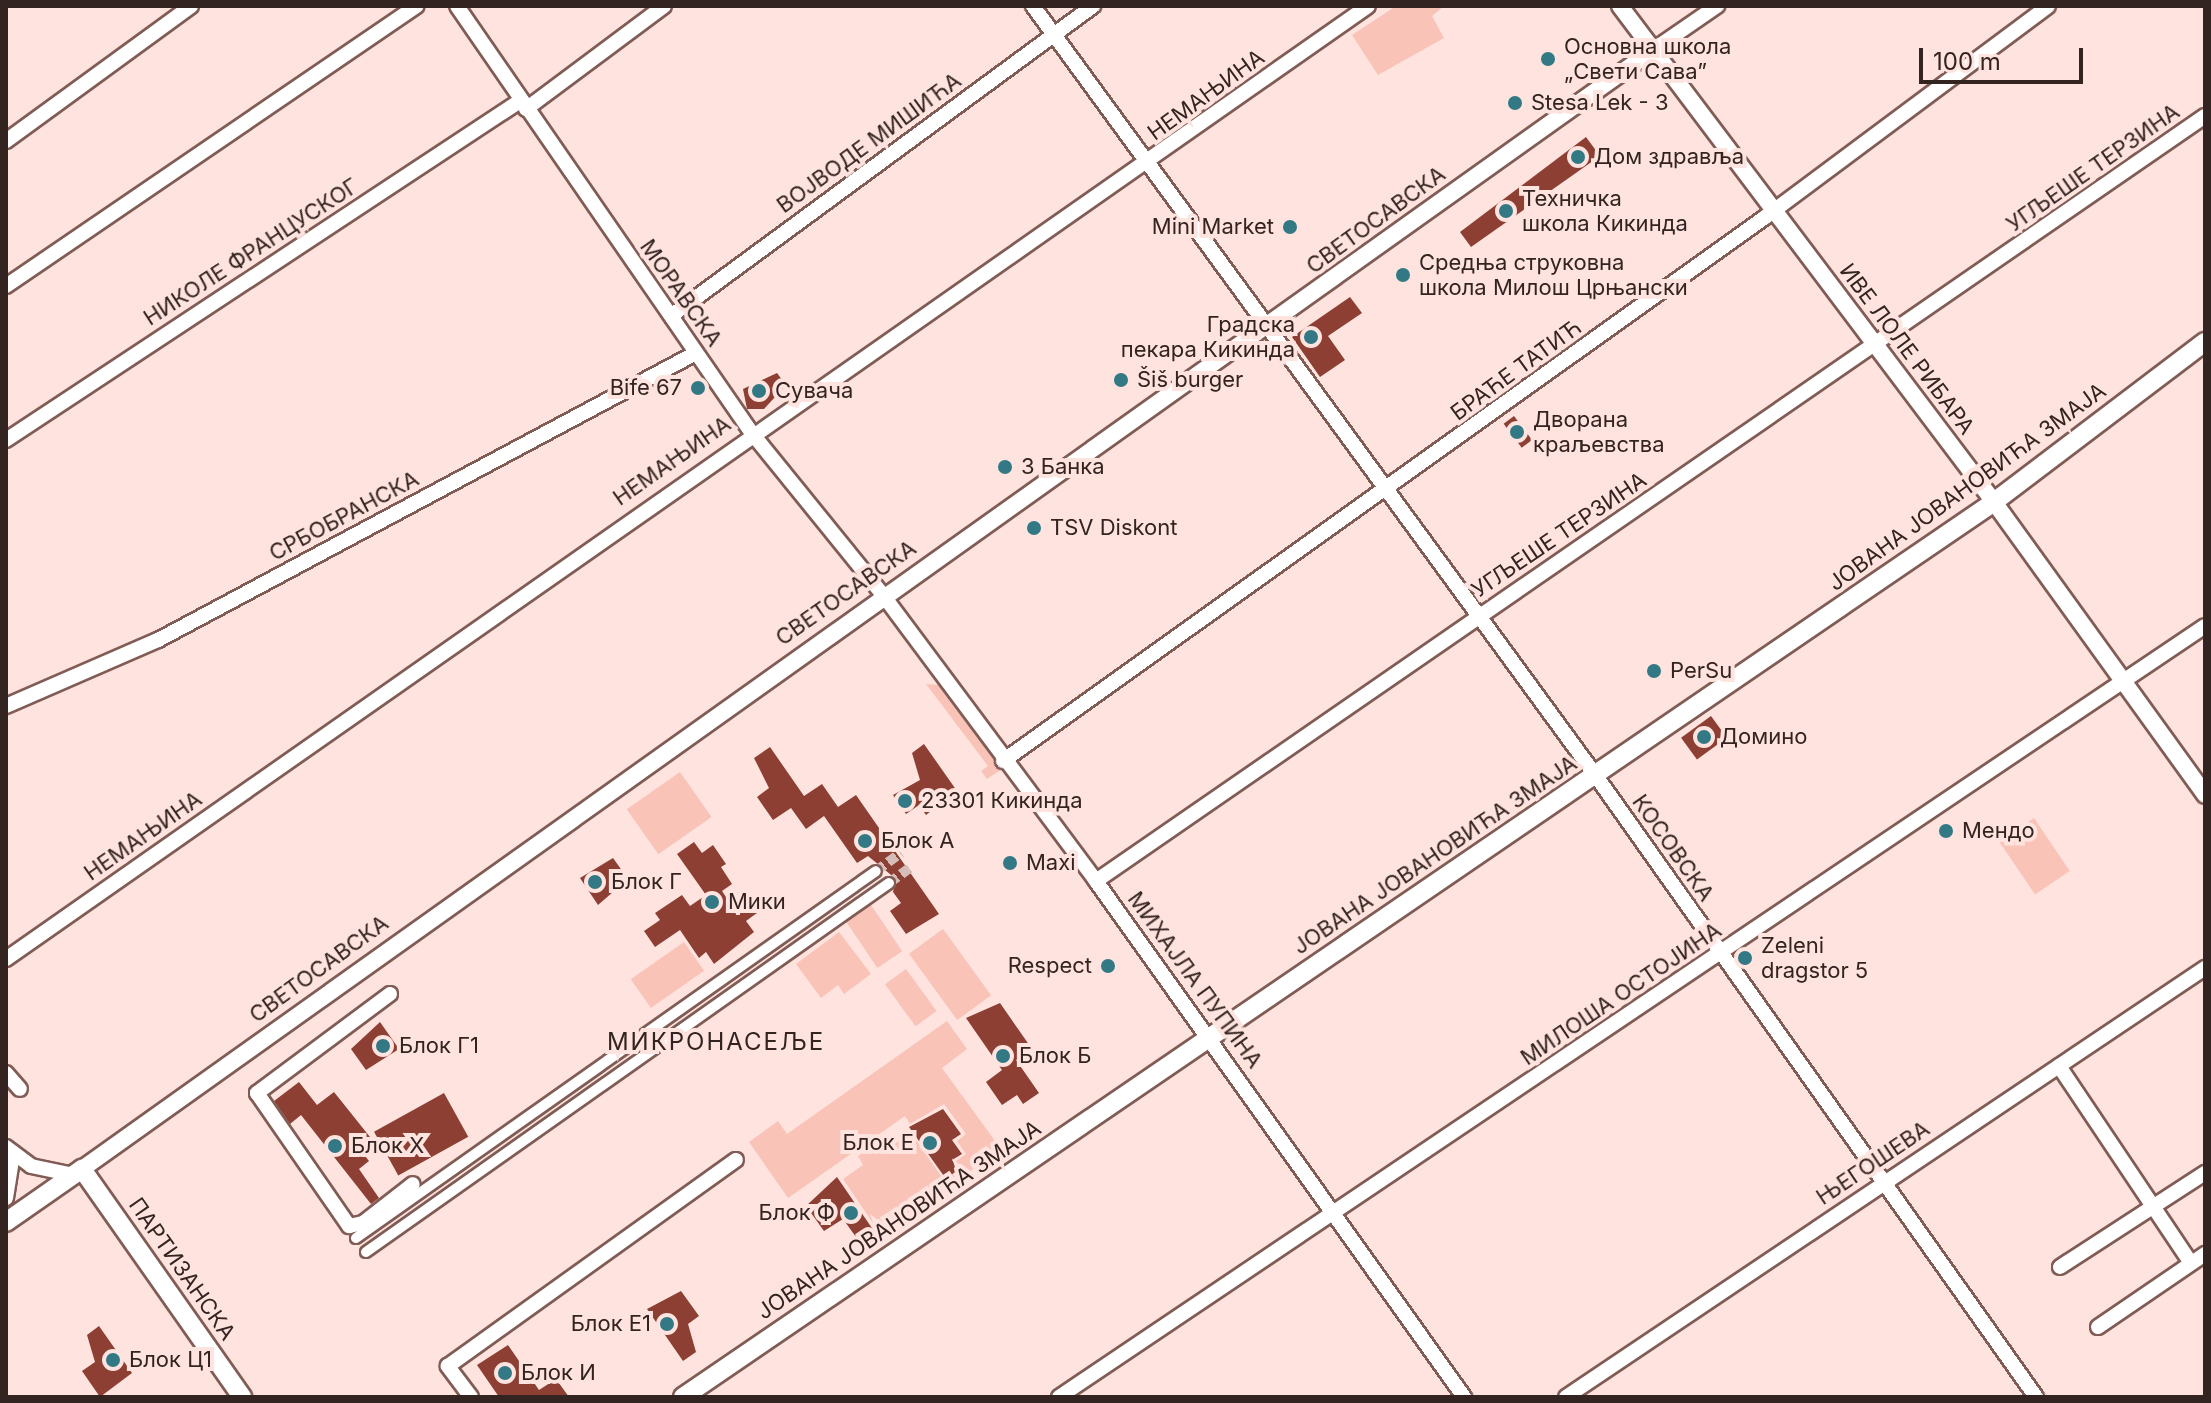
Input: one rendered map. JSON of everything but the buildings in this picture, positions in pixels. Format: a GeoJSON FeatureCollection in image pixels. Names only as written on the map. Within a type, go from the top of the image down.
{"type":"FeatureCollection","features":[{"type":"Feature","properties":{"kind":"main road","name":"ЈОВАНА ЈОВАНОВИЋА ЗМАЈА"},"geometry":{"type":"LineString","coordinates":[[683,1397],[1994,502],[2205,342]]}},
{"type":"Feature","properties":{"kind":"main road","name":"СВЕТОСАВСКА"},"geometry":{"type":"LineString","coordinates":[[6,1222],[78,1172]]}},
{"type":"Feature","properties":{"kind":"main road","name":"ПАРТИЗАНСКА"},"geometry":{"type":"LineString","coordinates":[[78,1172],[242,1397]]}},
{"type":"Feature","properties":{"kind":"street"},"geometry":{"type":"LineString","coordinates":[[6,141],[191,6]]}},
{"type":"Feature","properties":{"kind":"street"},"geometry":{"type":"LineString","coordinates":[[6,286],[417,6]]}},
{"type":"Feature","properties":{"kind":"street","name":"МОРАВСКА"},"geometry":{"type":"LineString","coordinates":[[457,6],[751,432],[883,595]]}},
{"type":"Feature","properties":{"kind":"street","name":"НИКОЛЕ ФРАНЦУСКОГ"},"geometry":{"type":"LineString","coordinates":[[6,440],[523,105],[664,6]]}},
{"type":"Feature","properties":{"kind":"street","name":"КОСОВСКА"},"geometry":{"type":"LineString","coordinates":[[1033,6],[1384,492],[1480,616],[1596,776],[2036,1397]]}},
{"type":"Feature","properties":{"kind":"street","name":"ВОЈВОДЕ МИШИЋА"},"geometry":{"type":"LineString","coordinates":[[671,316],[1093,6]]}},
{"type":"Feature","properties":{"kind":"street","name":"НЕМАЊИНА"},"geometry":{"type":"LineString","coordinates":[[6,959],[751,432],[1148,163],[1368,6]]}},
{"type":"Feature","properties":{"kind":"street","name":"ИВЕ ЛОЛЕ РИБАРА"},"geometry":{"type":"LineString","coordinates":[[1620,6],[1994,502],[2205,795]]}},
{"type":"Feature","properties":{"kind":"street","name":"СВЕТОСАВСКА"},"geometry":{"type":"LineString","coordinates":[[78,1172],[883,595],[1267,329],[1717,6]]}},
{"type":"Feature","properties":{"kind":"street","name":"БРАЋЕ ТАТИЋ"},"geometry":{"type":"LineString","coordinates":[[1003,761],[1776,210],[2048,6]]}},
{"type":"Feature","properties":{"kind":"street","name":"УГЉЕШЕ ТЕРЗИНА"},"geometry":{"type":"LineString","coordinates":[[1096,881],[2205,116]]}},
{"type":"Feature","properties":{"kind":"street","name":"СРБОБРАНСКА"},"geometry":{"type":"LineString","coordinates":[[6,706],[158,640],[696,353]]}},
{"type":"Feature","properties":{"kind":"street","name":"МИХАЈЛА ПУПИНА"},"geometry":{"type":"LineString","coordinates":[[883,595],[1209,1036],[1464,1397]]}},
{"type":"Feature","properties":{"kind":"street","name":"МИЛОША ОСТОЈИНА"},"geometry":{"type":"LineString","coordinates":[[1059,1397],[2205,626]]}},
{"type":"Feature","properties":{"kind":"street"},"geometry":{"type":"LineString","coordinates":[[356,1238],[876,871]]}},
{"type":"Feature","properties":{"kind":"street"},"geometry":{"type":"LineString","coordinates":[[366,1252],[889,883]]}},
{"type":"Feature","properties":{"kind":"street","name":"ЊЕГОШЕВА"},"geometry":{"type":"LineString","coordinates":[[1566,1397],[2205,968]]}},
{"type":"Feature","properties":{"kind":"street"},"geometry":{"type":"LineString","coordinates":[[390,994],[257,1093],[349,1226],[363,1223],[413,1184]]}},
{"type":"Feature","properties":{"kind":"street"},"geometry":{"type":"LineString","coordinates":[[2059,1066],[2191,1263]]}},
{"type":"Feature","properties":{"kind":"street"},"geometry":{"type":"LineString","coordinates":[[6,1073],[20,1089]]}},
{"type":"Feature","properties":{"kind":"street"},"geometry":{"type":"LineString","coordinates":[[6,1198],[10,1150],[52,1174],[78,1172]]}},
{"type":"Feature","properties":{"kind":"street"},"geometry":{"type":"LineString","coordinates":[[471,1397],[448,1366],[736,1160]]}},
{"type":"Feature","properties":{"kind":"street"},"geometry":{"type":"LineString","coordinates":[[2060,1267],[2205,1173]]}},
{"type":"Feature","properties":{"kind":"street"},"geometry":{"type":"LineString","coordinates":[[2098,1327],[2205,1254]]}},
{"type":"Feature","properties":{"kind":"shaded area"},"geometry":{"type":"Polygon","coordinates":[[[1396,6],[1444,6],[1432,16],[1444,38],[1378,75],[1352,35],[1396,6]]]}},
{"type":"Feature","properties":{"kind":"shaded area"},"geometry":{"type":"Polygon","coordinates":[[[926,684],[939,685],[950,696],[1002,769],[987,779],[981,771],[988,766],[926,684]]]}},
{"type":"Feature","properties":{"kind":"shaded area"},"geometry":{"type":"Polygon","coordinates":[[[680,772],[712,817],[658,854],[627,809],[680,772]]]}},
{"type":"Feature","properties":{"kind":"shaded area"},"geometry":{"type":"Polygon","coordinates":[[[2034,818],[2070,871],[2035,895],[1999,841],[2034,818]]]}},
{"type":"Feature","properties":{"kind":"shaded area"},"geometry":{"type":"Polygon","coordinates":[[[867,899],[902,951],[877,968],[842,916],[867,899]]]}},
{"type":"Feature","properties":{"kind":"shaded area"},"geometry":{"type":"Polygon","coordinates":[[[943,929],[991,995],[957,1020],[909,954],[943,929]]]}},
{"type":"Feature","properties":{"kind":"shaded area"},"geometry":{"type":"Polygon","coordinates":[[[839,932],[871,974],[844,994],[838,985],[821,998],[796,964],[839,932]]]}},
{"type":"Feature","properties":{"kind":"shaded area"},"geometry":{"type":"Polygon","coordinates":[[[684,942],[704,971],[651,1008],[631,979],[684,942]]]}},
{"type":"Feature","properties":{"kind":"shaded area"},"geometry":{"type":"Polygon","coordinates":[[[906,969],[937,1011],[916,1026],[885,984],[906,969]]]}},
{"type":"Feature","properties":{"kind":"shaded area"},"geometry":{"type":"Polygon","coordinates":[[[947,1021],[967,1049],[942,1068],[1001,1149],[965,1175],[956,1161],[966,1154],[957,1141],[966,1134],[944,1104],[910,1124],[905,1116],[788,1198],[749,1142],[778,1121],[787,1134],[947,1021]]]}},
{"type":"Feature","properties":{"kind":"shaded area"},"geometry":{"type":"Polygon","coordinates":[[[911,1133],[944,1180],[953,1174],[957,1180],[879,1232],[843,1179],[863,1165],[858,1156],[881,1140],[887,1149],[911,1133]]]}},
{"type":"Feature","properties":{"kind":"tunnel"},"geometry":{"type":"LineString","coordinates":[[876,871],[901,853]]}},
{"type":"Feature","properties":{"kind":"tunnel"},"geometry":{"type":"LineString","coordinates":[[889,883],[911,867]]}},
{"type":"Feature","properties":{"kind":"place","name":"Основна школа „Свети Сава”"},"geometry":{"type":"Point","coordinates":[1548,59]}},
{"type":"Feature","properties":{"kind":"place","name":"Stesa Lek - 3"},"geometry":{"type":"Point","coordinates":[1515,103]}},
{"type":"Feature","properties":{"kind":"place","name":"Дом здравља"},"geometry":{"type":"Point","coordinates":[1578,157]}},
{"type":"Feature","properties":{"kind":"place","name":"Техничка школа Кикинда"},"geometry":{"type":"Point","coordinates":[1506,211]}},
{"type":"Feature","properties":{"kind":"place","name":"Mini Market"},"geometry":{"type":"Point","coordinates":[1290,227]}},
{"type":"Feature","properties":{"kind":"place","name":"Средња струковна школа Милош Црњански"},"geometry":{"type":"Point","coordinates":[1403,275]}},
{"type":"Feature","properties":{"kind":"place","name":"Градска пекара Кикинда"},"geometry":{"type":"Point","coordinates":[1311,337]}},
{"type":"Feature","properties":{"kind":"place","name":"Šiš burger"},"geometry":{"type":"Point","coordinates":[1121,380]}},
{"type":"Feature","properties":{"kind":"place","name":"Bife 67"},"geometry":{"type":"Point","coordinates":[698,388]}},
{"type":"Feature","properties":{"kind":"place","name":"Сувача"},"geometry":{"type":"Point","coordinates":[759,391]}},
{"type":"Feature","properties":{"kind":"place","name":"Дворана краљевства"},"geometry":{"type":"Point","coordinates":[1517,432]}},
{"type":"Feature","properties":{"kind":"place","name":"3 Банка"},"geometry":{"type":"Point","coordinates":[1005,467]}},
{"type":"Feature","properties":{"kind":"place","name":"TSV Diskont"},"geometry":{"type":"Point","coordinates":[1034,528]}},
{"type":"Feature","properties":{"kind":"place","name":"PerSu"},"geometry":{"type":"Point","coordinates":[1654,671]}},
{"type":"Feature","properties":{"kind":"place","name":"Домино"},"geometry":{"type":"Point","coordinates":[1704,737]}},
{"type":"Feature","properties":{"kind":"place","name":"23301 Кикинда"},"geometry":{"type":"Point","coordinates":[905,801]}},
{"type":"Feature","properties":{"kind":"place","name":"Мендо"},"geometry":{"type":"Point","coordinates":[1946,831]}},
{"type":"Feature","properties":{"kind":"place","name":"Блок А"},"geometry":{"type":"Point","coordinates":[865,841]}},
{"type":"Feature","properties":{"kind":"place","name":"Maxi"},"geometry":{"type":"Point","coordinates":[1010,863]}},
{"type":"Feature","properties":{"kind":"place","name":"Блок Г"},"geometry":{"type":"Point","coordinates":[595,882]}},
{"type":"Feature","properties":{"kind":"place","name":"Мики"},"geometry":{"type":"Point","coordinates":[712,902]}},
{"type":"Feature","properties":{"kind":"place","name":"Zeleni dragstor 5"},"geometry":{"type":"Point","coordinates":[1745,958]}},
{"type":"Feature","properties":{"kind":"place","name":"Respect"},"geometry":{"type":"Point","coordinates":[1108,966]}},
{"type":"Feature","properties":{"kind":"place","name":"Блок Г1"},"geometry":{"type":"Point","coordinates":[383,1046]}},
{"type":"Feature","properties":{"kind":"place","name":"Блок Б"},"geometry":{"type":"Point","coordinates":[1003,1056]}},
{"type":"Feature","properties":{"kind":"place","name":"Блок Е"},"geometry":{"type":"Point","coordinates":[930,1143]}},
{"type":"Feature","properties":{"kind":"place","name":"Блок Х"},"geometry":{"type":"Point","coordinates":[335,1146]}},
{"type":"Feature","properties":{"kind":"place","name":"Блок Ф"},"geometry":{"type":"Point","coordinates":[851,1213]}},
{"type":"Feature","properties":{"kind":"place","name":"Блок Е1"},"geometry":{"type":"Point","coordinates":[667,1324]}},
{"type":"Feature","properties":{"kind":"place","name":"Блок Ц1"},"geometry":{"type":"Point","coordinates":[113,1360]}},
{"type":"Feature","properties":{"kind":"place","name":"Блок И"},"geometry":{"type":"Point","coordinates":[505,1373]}},
{"type":"Feature","properties":{"kind":"district","name":"МИКРОНАСЕЉЕ"},"geometry":{"type":"Point","coordinates":[716,1042]}}]}
